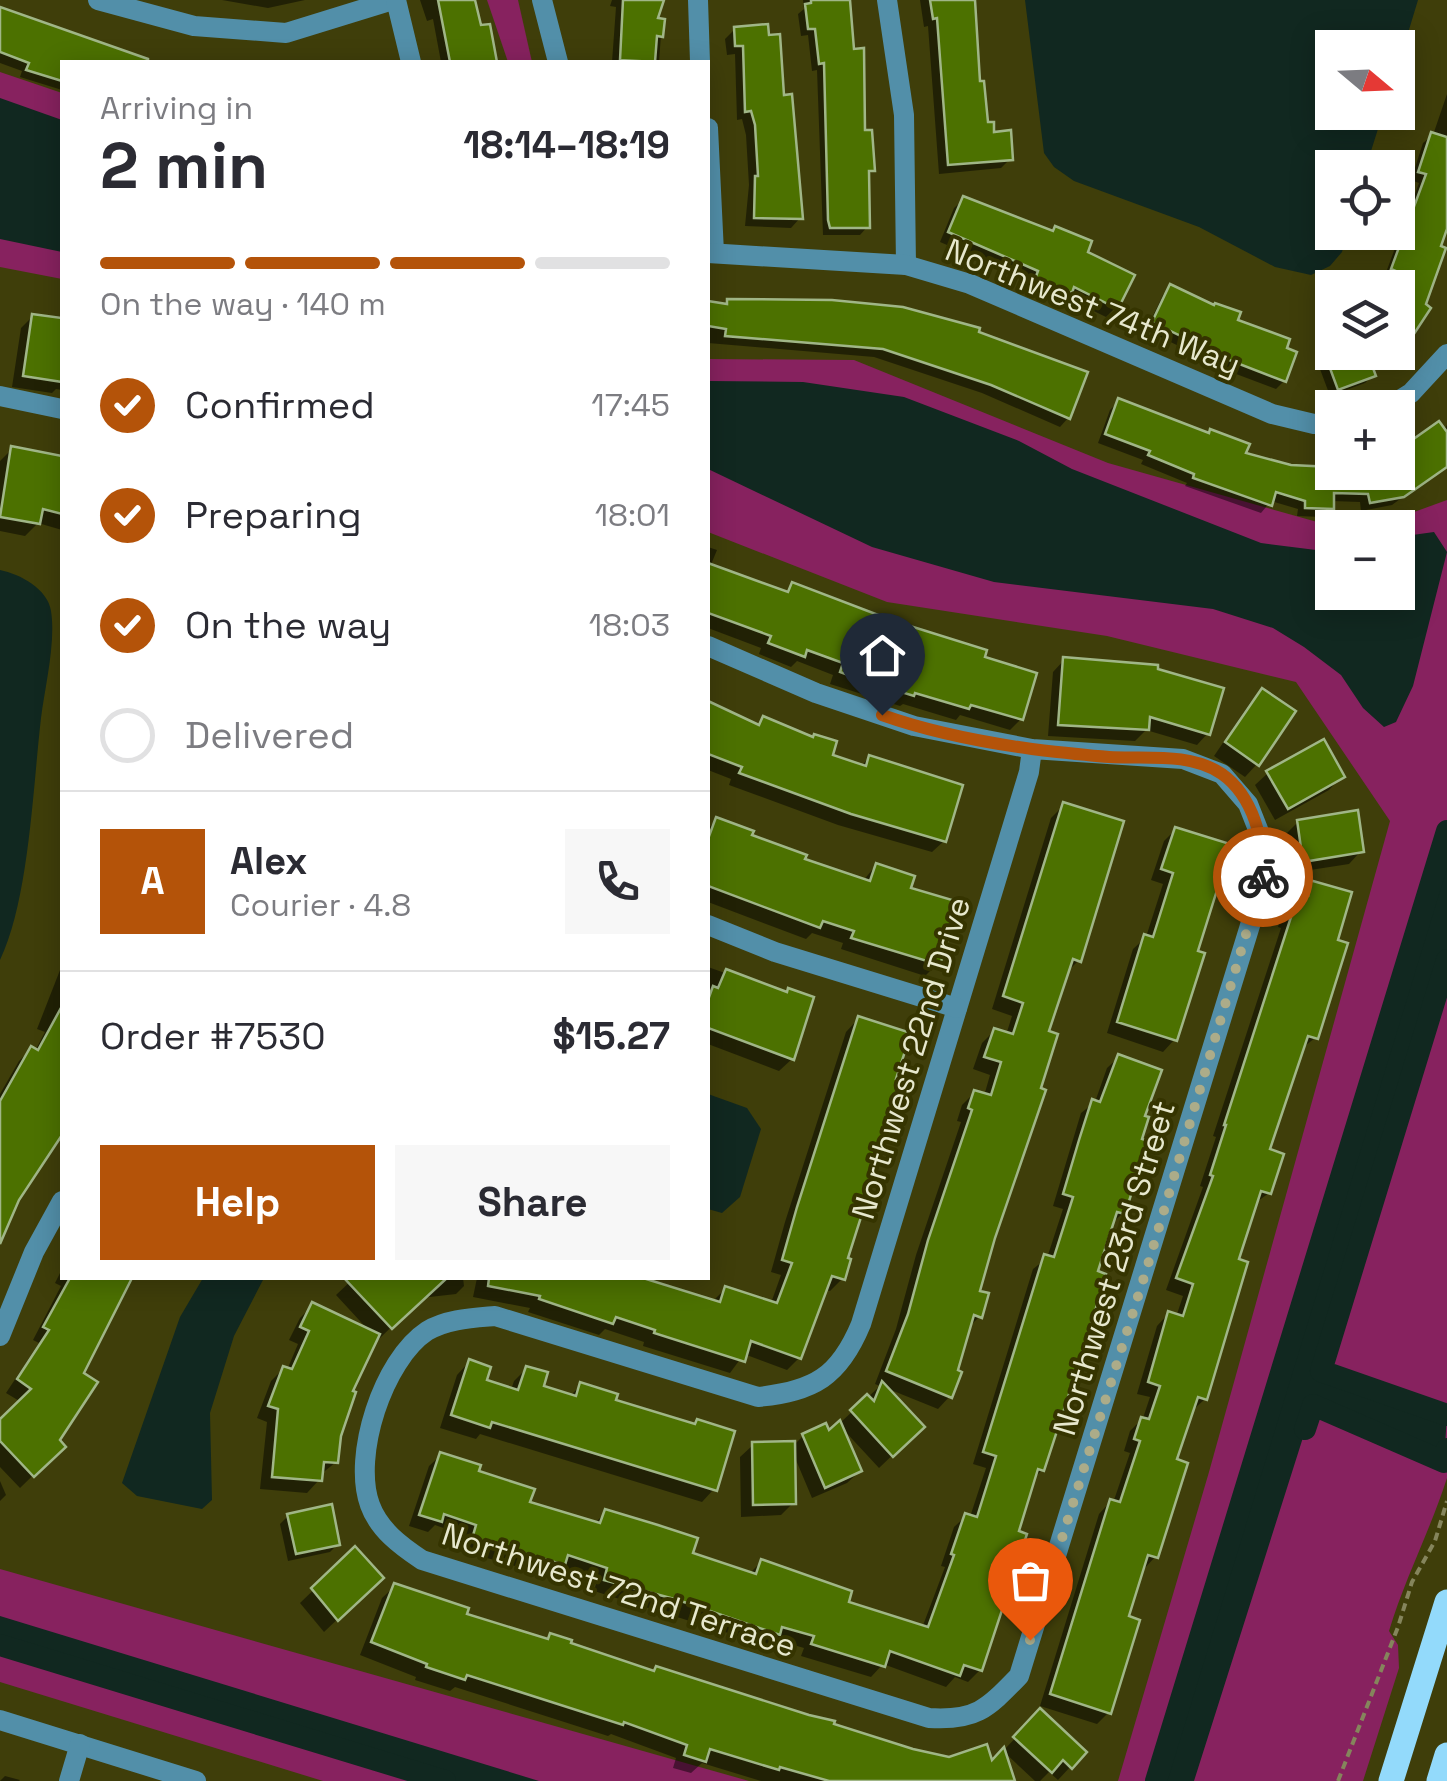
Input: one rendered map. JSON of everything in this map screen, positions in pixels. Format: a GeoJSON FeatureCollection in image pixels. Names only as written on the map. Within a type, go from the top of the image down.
{"type":"FeatureCollection","features":[{"type":"Feature","properties":{"kind":"main road"},"geometry":{"type":"LineString","coordinates":[[1391,1781],[1447,1602]]}},
{"type":"Feature","properties":{"kind":"main road"},"geometry":{"type":"LineString","coordinates":[[1439,1781],[1447,1754]]}},
{"type":"Feature","properties":{"kind":"street"},"geometry":{"type":"LineString","coordinates":[[98,0],[194,26],[286,33],[394,0],[410,60]]}},
{"type":"Feature","properties":{"kind":"street"},"geometry":{"type":"LineString","coordinates":[[542,0],[557,60]]}},
{"type":"Feature","properties":{"kind":"street"},"geometry":{"type":"LineString","coordinates":[[698,0],[700,60]]}},
{"type":"Feature","properties":{"kind":"street"},"geometry":{"type":"LineString","coordinates":[[887,0],[904,115],[906,265]]}},
{"type":"Feature","properties":{"kind":"street"},"geometry":{"type":"LineString","coordinates":[[710,211],[711,253]]}},
{"type":"Feature","properties":{"kind":"street","name":"Northwest 74th Way"},"geometry":{"type":"LineString","coordinates":[[711,253],[906,265],[986,291],[1272,414],[1315,424]]}},
{"type":"Feature","properties":{"kind":"street"},"geometry":{"type":"LineString","coordinates":[[1414,390],[1447,354]]}},
{"type":"Feature","properties":{"kind":"street"},"geometry":{"type":"LineString","coordinates":[[0,396],[60,409]]}},
{"type":"Feature","properties":{"kind":"street"},"geometry":{"type":"LineString","coordinates":[[710,647],[816,693],[914,726],[1032,749]]}},
{"type":"Feature","properties":{"kind":"street","name":"Northwest 23rd Street"},"geometry":{"type":"LineString","coordinates":[[960,1720],[992,1704],[1019,1676],[1264,875],[1263,842],[1248,804],[1222,774],[1183,759],[1032,749]]}},
{"type":"Feature","properties":{"kind":"street","name":"Northwest 22nd Drive"},"geometry":{"type":"LineString","coordinates":[[828,1376],[849,1352],[861,1324],[1029,772],[1032,749]]}},
{"type":"Feature","properties":{"kind":"street"},"geometry":{"type":"LineString","coordinates":[[710,926],[775,952],[957,1008]]}},
{"type":"Feature","properties":{"kind":"street"},"geometry":{"type":"LineString","coordinates":[[0,1336],[34,1252],[60,1205]]}},
{"type":"Feature","properties":{"kind":"street","name":"Northwest 72nd Terrace"},"geometry":{"type":"LineString","coordinates":[[828,1376],[794,1393],[758,1396],[522,1323],[495,1316],[462,1318],[429,1330],[404,1351],[386,1382],[368,1443],[363,1478],[371,1508],[393,1541],[422,1560],[929,1718],[960,1720]]}},
{"type":"Feature","properties":{"kind":"street"},"geometry":{"type":"LineString","coordinates":[[0,1720],[196,1781]]}},
{"type":"Feature","properties":{"kind":"street"},"geometry":{"type":"LineString","coordinates":[[69,1781],[80,1744]]}},
{"type":"Feature","properties":{"kind":"path"},"geometry":{"type":"LineString","coordinates":[[1338,1781],[1412,1582],[1435,1542],[1447,1501]]}},
{"type":"Feature","properties":{"kind":"shaded area"},"geometry":{"type":"Polygon","coordinates":[[[487,0],[518,0],[532,60],[507,60],[487,0]]]}},
{"type":"Feature","properties":{"kind":"shaded area"},"geometry":{"type":"Polygon","coordinates":[[[1025,0],[1418,0],[1409,30],[1315,30],[1315,130],[1378,130],[1371,150],[1315,150],[1315,250],[1343,250],[1330,266],[1311,275],[1275,267],[1199,227],[1074,181],[1054,167],[1044,153],[1025,0]]]}},
{"type":"Feature","properties":{"kind":"shaded area"},"geometry":{"type":"Polygon","coordinates":[[[0,72],[60,92],[60,279],[0,267],[0,72]]]}},
{"type":"Feature","properties":{"kind":"shaded area"},"geometry":{"type":"Polygon","coordinates":[[[0,98],[60,119],[60,252],[0,239],[0,98]]]}},
{"type":"Feature","properties":{"kind":"shaded area"},"geometry":{"type":"Polygon","coordinates":[[[710,359],[854,360],[1108,463],[1315,521],[1315,610],[1415,610],[1415,512],[1447,500],[1447,1478],[1389,1631],[1398,1645],[1399,1668],[1363,1781],[1118,1781],[1209,1472],[1390,821],[1296,682],[1107,636],[887,602],[710,533],[710,359]]]}},
{"type":"Feature","properties":{"kind":"shaded area"},"geometry":{"type":"Polygon","coordinates":[[[710,381],[803,382],[904,397],[1019,441],[1072,469],[1261,543],[1315,550],[1315,610],[1415,610],[1415,535],[1434,532],[1447,552],[1413,686],[1396,722],[1384,727],[1363,708],[1341,675],[1273,628],[1213,609],[994,582],[872,547],[710,470],[710,381]]]}},
{"type":"Feature","properties":{"kind":"shaded area"},"geometry":{"type":"Polygon","coordinates":[[[0,570],[39,589],[49,603],[52,623],[24,875],[0,960],[0,570]]]}},
{"type":"Feature","properties":{"kind":"shaded area"},"geometry":{"type":"Polygon","coordinates":[[[1447,831],[1447,960],[1321,1371],[1447,1415],[1444,1462],[1313,1406],[1194,1781],[1156,1781],[1447,831]]]}},
{"type":"Feature","properties":{"kind":"shaded area"},"geometry":{"type":"Polygon","coordinates":[[[710,1095],[747,1108],[761,1129],[740,1197],[722,1213],[710,1210],[710,1095]]]}},
{"type":"Feature","properties":{"kind":"shaded area"},"geometry":{"type":"Polygon","coordinates":[[[202,1280],[263,1280],[234,1336],[210,1413],[212,1500],[202,1509],[137,1496],[122,1483],[180,1317],[202,1280]]]}},
{"type":"Feature","properties":{"kind":"shaded area"},"geometry":{"type":"Polygon","coordinates":[[[0,1569],[749,1781],[323,1781],[0,1682],[0,1569]]]}},
{"type":"Feature","properties":{"kind":"shaded area"},"geometry":{"type":"Polygon","coordinates":[[[0,1616],[539,1781],[445,1781],[0,1645],[0,1616]]]}},
{"type":"Feature","properties":{"kind":"building"},"geometry":{"type":"Polygon","coordinates":[[[438,0],[475,0],[481,25],[490,24],[497,60],[450,60],[438,0]]]}},
{"type":"Feature","properties":{"kind":"building"},"geometry":{"type":"Polygon","coordinates":[[[623,0],[664,0],[658,18],[665,19],[663,37],[657,36],[655,60],[620,60],[623,0]]]}},
{"type":"Feature","properties":{"kind":"building"},"geometry":{"type":"Polygon","coordinates":[[[811,0],[850,0],[854,49],[864,48],[865,130],[872,130],[875,171],[869,171],[870,228],[830,228],[824,63],[819,64],[815,29],[808,29],[805,4],[811,0]]]}},
{"type":"Feature","properties":{"kind":"building"},"geometry":{"type":"Polygon","coordinates":[[[930,0],[975,0],[980,81],[984,81],[988,122],[994,122],[994,132],[1011,130],[1013,160],[948,165],[937,18],[933,19],[930,0]]]}},
{"type":"Feature","properties":{"kind":"building"},"geometry":{"type":"Polygon","coordinates":[[[0,7],[148,60],[60,60],[60,80],[26,70],[29,63],[0,52],[0,7]]]}},
{"type":"Feature","properties":{"kind":"building"},"geometry":{"type":"Polygon","coordinates":[[[768,24],[769,35],[780,34],[784,95],[792,94],[803,219],[754,218],[758,176],[755,125],[751,111],[745,112],[743,46],[735,46],[734,27],[768,24]]]}},
{"type":"Feature","properties":{"kind":"building"},"geometry":{"type":"Polygon","coordinates":[[[1431,132],[1447,137],[1447,229],[1441,246],[1446,248],[1426,304],[1431,308],[1415,332],[1415,270],[1391,269],[1398,250],[1415,250],[1415,204],[1426,174],[1418,172],[1431,132]]]}},
{"type":"Feature","properties":{"kind":"building"},"geometry":{"type":"Polygon","coordinates":[[[963,196],[1053,231],[1055,226],[1092,241],[1088,252],[1135,275],[1118,309],[1074,287],[1072,293],[1035,279],[1038,271],[948,232],[963,196]]]}},
{"type":"Feature","properties":{"kind":"building"},"geometry":{"type":"Polygon","coordinates":[[[1170,284],[1214,305],[1241,312],[1238,320],[1290,339],[1287,348],[1297,352],[1286,382],[1198,348],[1199,345],[1152,322],[1170,284]]]}},
{"type":"Feature","properties":{"kind":"building"},"geometry":{"type":"Polygon","coordinates":[[[727,299],[832,300],[903,307],[980,328],[979,332],[1088,372],[1070,419],[991,385],[883,349],[725,336],[726,329],[710,326],[710,301],[727,304],[727,299]]]}},
{"type":"Feature","properties":{"kind":"building"},"geometry":{"type":"Polygon","coordinates":[[[32,314],[60,318],[60,382],[23,376],[32,314]]]}},
{"type":"Feature","properties":{"kind":"building"},"geometry":{"type":"Polygon","coordinates":[[[1331,370],[1374,370],[1376,376],[1338,390],[1331,370]]]}},
{"type":"Feature","properties":{"kind":"building"},"geometry":{"type":"Polygon","coordinates":[[[1118,398],[1209,433],[1210,429],[1250,444],[1246,453],[1291,465],[1315,466],[1315,490],[1414,490],[1404,497],[1370,503],[1368,494],[1334,493],[1334,509],[1305,508],[1305,501],[1276,492],[1272,506],[1193,478],[1194,474],[1148,455],[1150,451],[1105,434],[1118,398]]]}},
{"type":"Feature","properties":{"kind":"building"},"geometry":{"type":"Polygon","coordinates":[[[1439,421],[1447,432],[1447,467],[1415,489],[1415,438],[1439,421]]]}},
{"type":"Feature","properties":{"kind":"building"},"geometry":{"type":"Polygon","coordinates":[[[11,446],[60,456],[60,513],[43,509],[40,524],[0,517],[11,446]]]}},
{"type":"Feature","properties":{"kind":"building"},"geometry":{"type":"Polygon","coordinates":[[[710,564],[788,592],[792,582],[894,621],[987,650],[985,657],[1037,673],[1023,720],[971,705],[969,709],[915,693],[914,696],[859,679],[840,672],[843,663],[807,650],[805,657],[768,643],[771,636],[710,614],[710,564]]]}},
{"type":"Feature","properties":{"kind":"building"},"geometry":{"type":"Polygon","coordinates":[[[1063,657],[1158,665],[1158,669],[1224,688],[1210,735],[1150,717],[1149,730],[1058,725],[1063,657]]]}},
{"type":"Feature","properties":{"kind":"building"},"geometry":{"type":"Polygon","coordinates":[[[1262,688],[1296,711],[1259,766],[1225,742],[1262,688]]]}},
{"type":"Feature","properties":{"kind":"building"},"geometry":{"type":"Polygon","coordinates":[[[710,702],[759,725],[763,716],[813,737],[814,734],[837,741],[833,755],[866,766],[869,755],[963,785],[946,842],[851,814],[739,773],[742,767],[710,755],[710,702]]]}},
{"type":"Feature","properties":{"kind":"building"},"geometry":{"type":"Polygon","coordinates":[[[1324,739],[1345,777],[1288,809],[1266,771],[1324,739]]]}},
{"type":"Feature","properties":{"kind":"building"},"geometry":{"type":"Polygon","coordinates":[[[1063,802],[1124,821],[1081,962],[1073,959],[1049,1031],[1058,1034],[1041,1088],[1046,1090],[995,1238],[980,1291],[989,1293],[982,1318],[974,1315],[958,1370],[962,1372],[952,1398],[886,1371],[908,1314],[928,1240],[972,1110],[968,1108],[974,1090],[991,1095],[1001,1062],[984,1057],[994,1028],[1013,1034],[1023,1003],[1003,996],[1063,802]]]}},
{"type":"Feature","properties":{"kind":"building"},"geometry":{"type":"Polygon","coordinates":[[[1358,810],[1364,852],[1303,862],[1297,820],[1358,810]]]}},
{"type":"Feature","properties":{"kind":"building"},"geometry":{"type":"Polygon","coordinates":[[[716,817],[807,855],[805,859],[870,881],[876,863],[915,876],[911,888],[959,902],[940,965],[851,938],[854,931],[823,921],[820,928],[710,887],[710,834],[716,817]]]}},
{"type":"Feature","properties":{"kind":"building"},"geometry":{"type":"Polygon","coordinates":[[[1175,827],[1230,844],[1223,865],[1231,867],[1224,889],[1218,887],[1198,951],[1205,953],[1177,1041],[1117,1022],[1144,934],[1153,937],[1173,873],[1161,869],[1175,827]]]}},
{"type":"Feature","properties":{"kind":"building"},"geometry":{"type":"Polygon","coordinates":[[[1306,879],[1352,892],[1338,940],[1348,943],[1318,1039],[1308,1036],[1270,1149],[1284,1154],[1271,1194],[1261,1191],[1239,1259],[1248,1262],[1207,1400],[1198,1397],[1177,1459],[1188,1463],[1158,1558],[1148,1555],[1129,1616],[1140,1620],[1111,1714],[1050,1694],[1110,1499],[1120,1502],[1140,1441],[1134,1439],[1141,1417],[1149,1419],[1160,1386],[1148,1382],[1168,1311],[1183,1316],[1193,1284],[1176,1278],[1213,1176],[1210,1175],[1224,1125],[1291,917],[1288,916],[1295,891],[1308,895],[1306,879]]]}},
{"type":"Feature","properties":{"kind":"building"},"geometry":{"type":"Polygon","coordinates":[[[726,969],[787,992],[788,988],[814,997],[794,1060],[710,1029],[710,994],[713,986],[718,988],[726,969]]]}},
{"type":"Feature","properties":{"kind":"building"},"geometry":{"type":"Polygon","coordinates":[[[60,1010],[60,1138],[19,1200],[0,1244],[0,1101],[31,1046],[38,1050],[60,1010]]]}},
{"type":"Feature","properties":{"kind":"building"},"geometry":{"type":"Polygon","coordinates":[[[858,1016],[911,1033],[896,1079],[904,1082],[848,1258],[851,1259],[845,1280],[832,1276],[801,1359],[751,1341],[745,1362],[616,1317],[613,1324],[539,1299],[540,1296],[488,1286],[489,1280],[649,1280],[720,1302],[725,1286],[777,1303],[792,1263],[782,1260],[858,1016]]]}},
{"type":"Feature","properties":{"kind":"building"},"geometry":{"type":"Polygon","coordinates":[[[1118,1054],[1162,1070],[1145,1116],[1149,1117],[1142,1139],[1148,1141],[1125,1214],[1117,1212],[1098,1271],[1106,1274],[1044,1471],[1038,1469],[1019,1531],[1027,1534],[982,1671],[964,1665],[960,1676],[890,1651],[885,1667],[811,1644],[814,1636],[782,1627],[780,1635],[604,1580],[607,1568],[568,1555],[565,1565],[472,1539],[476,1525],[444,1514],[442,1522],[419,1515],[440,1452],[481,1465],[479,1471],[535,1489],[530,1502],[600,1523],[605,1509],[658,1525],[698,1538],[693,1553],[756,1574],[761,1559],[852,1591],[849,1602],[928,1627],[965,1513],[977,1517],[996,1456],[983,1452],[1044,1254],[1054,1257],[1073,1197],[1063,1194],[1092,1099],[1100,1102],[1118,1054]]]}},
{"type":"Feature","properties":{"kind":"building"},"geometry":{"type":"Polygon","coordinates":[[[69,1280],[131,1280],[84,1373],[98,1382],[60,1440],[66,1447],[34,1477],[0,1441],[0,1419],[31,1389],[17,1379],[49,1330],[43,1327],[69,1280]]]}},
{"type":"Feature","properties":{"kind":"building"},"geometry":{"type":"Polygon","coordinates":[[[346,1280],[445,1280],[392,1329],[346,1280]]]}},
{"type":"Feature","properties":{"kind":"building"},"geometry":{"type":"Polygon","coordinates":[[[312,1302],[380,1334],[353,1391],[356,1392],[341,1436],[338,1463],[324,1462],[322,1481],[272,1477],[278,1409],[268,1406],[283,1366],[292,1369],[309,1331],[300,1327],[312,1302]]]}},
{"type":"Feature","properties":{"kind":"building"},"geometry":{"type":"Polygon","coordinates":[[[469,1359],[491,1367],[487,1380],[518,1390],[526,1366],[548,1372],[544,1386],[576,1396],[580,1382],[618,1394],[616,1400],[695,1424],[697,1419],[735,1431],[717,1491],[492,1422],[490,1428],[451,1415],[469,1359]]]}},
{"type":"Feature","properties":{"kind":"building"},"geometry":{"type":"Polygon","coordinates":[[[882,1381],[925,1427],[893,1457],[850,1410],[867,1394],[874,1401],[882,1381]]]}},
{"type":"Feature","properties":{"kind":"building"},"geometry":{"type":"Polygon","coordinates":[[[840,1420],[862,1471],[825,1488],[802,1434],[826,1423],[829,1430],[840,1420]]]}},
{"type":"Feature","properties":{"kind":"building"},"geometry":{"type":"Polygon","coordinates":[[[795,1441],[796,1504],[753,1505],[752,1442],[795,1441]]]}},
{"type":"Feature","properties":{"kind":"building"},"geometry":{"type":"Polygon","coordinates":[[[332,1504],[340,1545],[296,1554],[287,1514],[332,1504]]]}},
{"type":"Feature","properties":{"kind":"building"},"geometry":{"type":"Polygon","coordinates":[[[355,1546],[384,1578],[338,1621],[311,1588],[355,1546]]]}},
{"type":"Feature","properties":{"kind":"building"},"geometry":{"type":"Polygon","coordinates":[[[394,1583],[469,1608],[467,1614],[548,1639],[550,1633],[654,1671],[656,1666],[913,1749],[949,1757],[987,1744],[992,1760],[1004,1747],[1015,1781],[829,1781],[710,1749],[706,1762],[684,1755],[687,1745],[624,1722],[623,1725],[467,1675],[465,1680],[371,1642],[394,1583]]]}},
{"type":"Feature","properties":{"kind":"building"},"geometry":{"type":"Polygon","coordinates":[[[1040,1708],[1087,1752],[1072,1769],[1063,1760],[1052,1773],[1013,1737],[1040,1708]]]}},
{"type":"Feature","properties":{"kind":"waterway"},"geometry":{"type":"LineString","coordinates":[[1156,1781],[1447,831]]}},
{"type":"Feature","properties":{"kind":"waterway"},"geometry":{"type":"LineString","coordinates":[[1447,960],[1321,1371],[1447,1415]]}},
{"type":"Feature","properties":{"kind":"waterway"},"geometry":{"type":"LineString","coordinates":[[1305,1429],[1313,1405],[1444,1462],[1447,1449]]}},
{"type":"Feature","properties":{"kind":"waterway"},"geometry":{"type":"LineString","coordinates":[[0,1645],[445,1781]]}},
{"type":"Feature","properties":{"kind":"way so far"},"geometry":{"type":"LineString","coordinates":[[1030,1640],[1146,1271],[1263,877]]}},
{"type":"Feature","properties":{"kind":"route"},"geometry":{"type":"LineString","coordinates":[[882,715],[984,741],[1111,757],[1183,759],[1222,774],[1248,804],[1263,842],[1263,877]]}}]}
